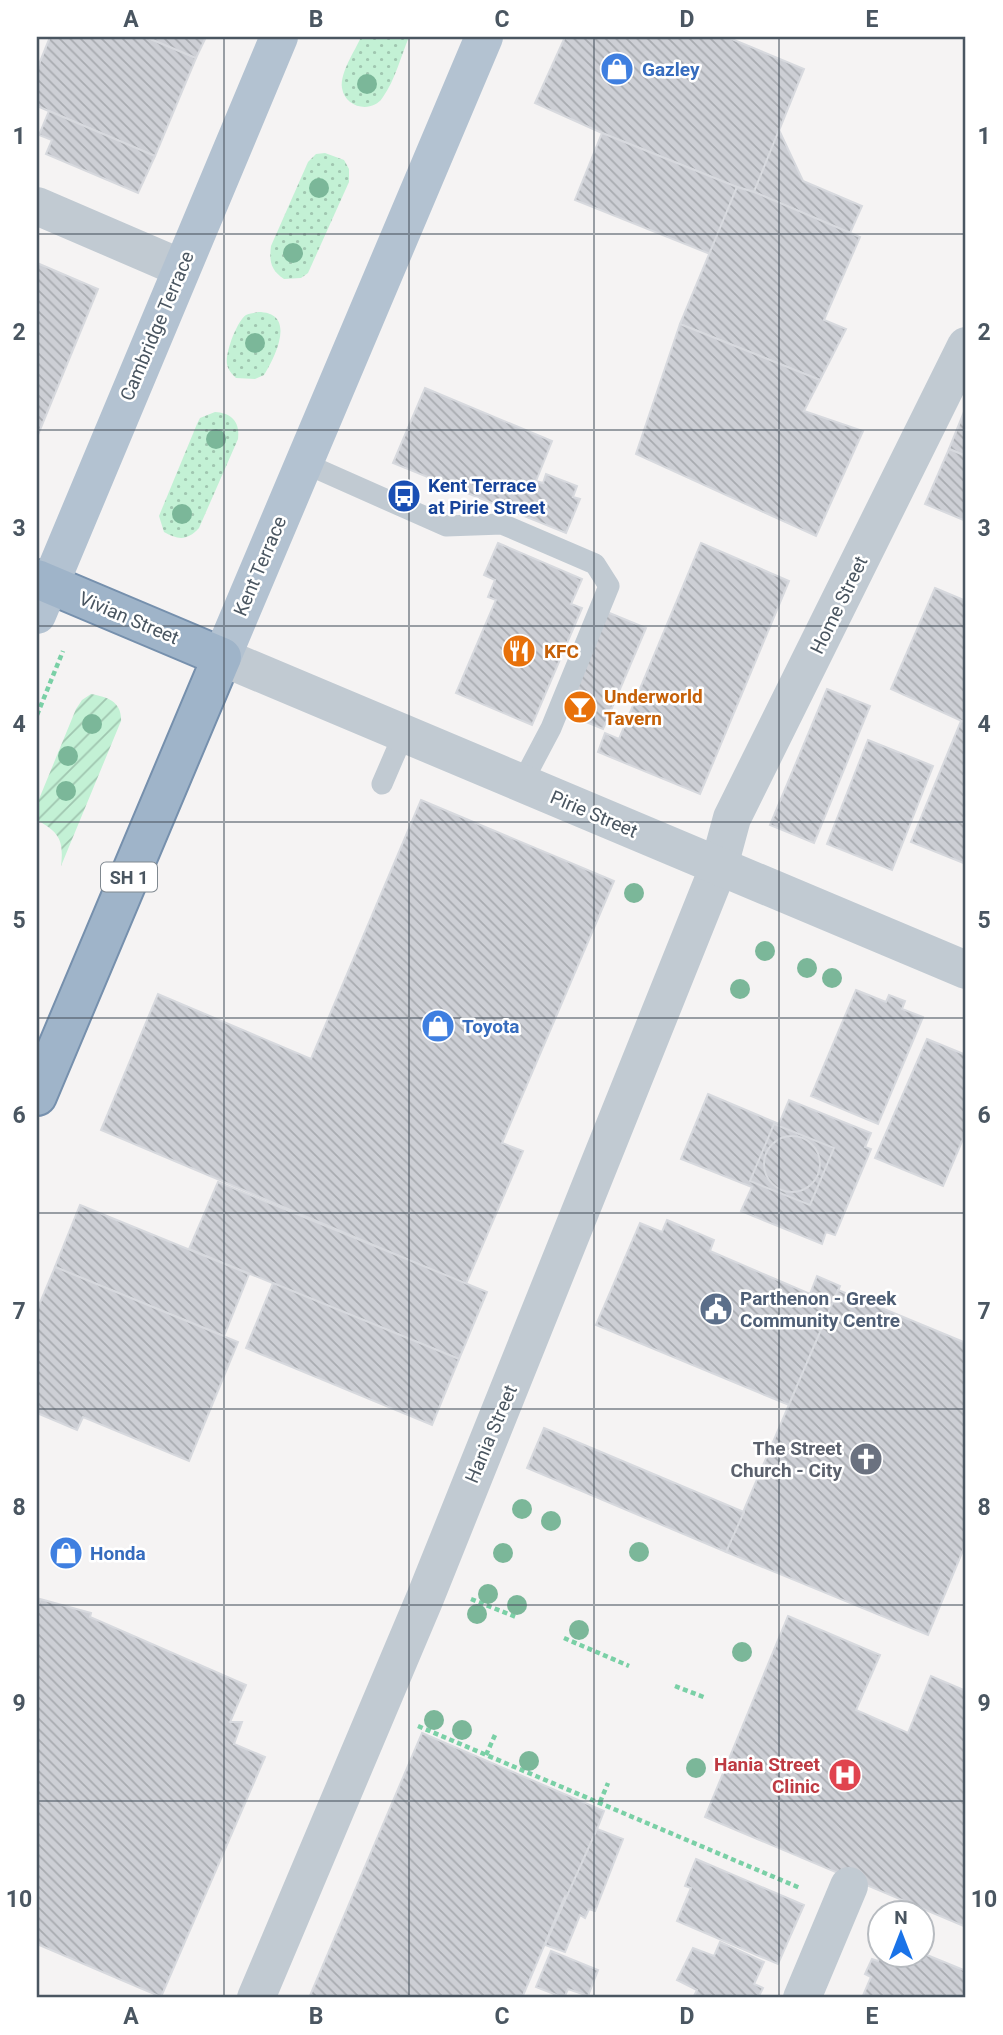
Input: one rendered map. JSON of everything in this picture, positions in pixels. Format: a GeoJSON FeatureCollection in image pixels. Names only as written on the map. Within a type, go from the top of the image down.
{"type":"FeatureCollection","features":[{"type":"Feature","properties":{"kind":"highway","name":"Vivian Street"},"geometry":{"type":"LineString","coordinates":[[41,593],[222,657]]}},
{"type":"Feature","properties":{"kind":"highway","name":"Kent Terrace"},"geometry":{"type":"LineString","coordinates":[[37,1096],[222,657]]}},
{"type":"Feature","properties":{"kind":"main road","name":"Cambridge Terrace"},"geometry":{"type":"LineString","coordinates":[[41,593],[279,37]]}},
{"type":"Feature","properties":{"kind":"main road","name":"Kent Terrace"},"geometry":{"type":"LineString","coordinates":[[222,657],[484,37]]}},
{"type":"Feature","properties":{"kind":"street"},"geometry":{"type":"LineString","coordinates":[[37,206],[181,268]]}},
{"type":"Feature","properties":{"kind":"street","name":"Home Street"},"geometry":{"type":"LineString","coordinates":[[719,866],[732,818],[966,346]]}},
{"type":"Feature","properties":{"kind":"street","name":"Pirie Street"},"geometry":{"type":"LineString","coordinates":[[222,657],[966,970]]}},
{"type":"Feature","properties":{"kind":"street","name":"Hania Street"},"geometry":{"type":"LineString","coordinates":[[256,1998],[379,1710],[528,1346],[719,866]]}},
{"type":"Feature","properties":{"kind":"street"},"geometry":{"type":"LineString","coordinates":[[802,1998],[845,1895]]}},
{"type":"Feature","properties":{"kind":"lane"},"geometry":{"type":"LineString","coordinates":[[304,463],[446,526],[502,524],[595,564],[609,586],[551,728],[522,783]]}},
{"type":"Feature","properties":{"kind":"lane"},"geometry":{"type":"LineString","coordinates":[[382,784],[404,733]]}},
{"type":"Feature","properties":{"kind":"path"},"geometry":{"type":"LineString","coordinates":[[37,715],[49,685]]}},
{"type":"Feature","properties":{"kind":"path"},"geometry":{"type":"LineString","coordinates":[[564,1638],[629,1666]]}},
{"type":"Feature","properties":{"kind":"path"},"geometry":{"type":"LineString","coordinates":[[675,1686],[706,1698]]}},
{"type":"Feature","properties":{"kind":"path"},"geometry":{"type":"LineString","coordinates":[[379,1710],[600,1802],[845,1895]]}},
{"type":"Feature","properties":{"kind":"path"},"geometry":{"type":"LineString","coordinates":[[486,1755],[495,1735]]}},
{"type":"Feature","properties":{"kind":"path"},"geometry":{"type":"LineString","coordinates":[[600,1802],[608,1783]]}},
{"type":"Feature","properties":{"kind":"green space"},"geometry":{"type":"Polygon","coordinates":[[[361,37],[409,37],[383,97],[372,106],[366,107],[353,104],[344,95],[342,88],[346,69],[361,37]]]}},
{"type":"Feature","properties":{"kind":"green space"},"geometry":{"type":"Polygon","coordinates":[[[325,153],[344,160],[349,169],[349,182],[308,273],[301,278],[284,279],[272,265],[271,246],[308,162],[316,154],[325,153]]]}},
{"type":"Feature","properties":{"kind":"green space"},"geometry":{"type":"Polygon","coordinates":[[[247,314],[270,314],[277,319],[280,327],[278,347],[264,375],[255,379],[236,378],[227,364],[230,345],[243,318],[247,314]]]}},
{"type":"Feature","properties":{"kind":"green space"},"geometry":{"type":"Polygon","coordinates":[[[215,412],[226,414],[233,419],[238,427],[238,439],[199,528],[186,537],[174,537],[164,532],[159,516],[200,418],[215,412]]]}},
{"type":"Feature","properties":{"kind":"green space"},"geometry":{"type":"Polygon","coordinates":[[[91,694],[113,702],[119,709],[121,721],[61,866],[61,843],[55,833],[37,820],[37,804],[76,709],[82,700],[91,694]]]}},
{"type":"Feature","properties":{"kind":"building"},"geometry":{"type":"Polygon","coordinates":[[[50,37],[146,37],[196,58],[155,156],[37,106],[37,69],[50,37]]]}},
{"type":"Feature","properties":{"kind":"building"},"geometry":{"type":"Polygon","coordinates":[[[146,37],[206,37],[196,58],[146,37]]]}},
{"type":"Feature","properties":{"kind":"building"},"geometry":{"type":"Polygon","coordinates":[[[565,37],[727,37],[804,69],[754,192],[602,133],[535,103],[565,37]]]}},
{"type":"Feature","properties":{"kind":"building"},"geometry":{"type":"Polygon","coordinates":[[[49,111],[155,156],[138,193],[46,154],[52,140],[39,135],[49,111]]]}},
{"type":"Feature","properties":{"kind":"building"},"geometry":{"type":"Polygon","coordinates":[[[779,130],[803,181],[862,206],[850,233],[754,192],[779,130]]]}},
{"type":"Feature","properties":{"kind":"building"},"geometry":{"type":"Polygon","coordinates":[[[602,133],[737,187],[710,254],[575,200],[602,133]]]}},
{"type":"Feature","properties":{"kind":"building"},"geometry":{"type":"Polygon","coordinates":[[[737,187],[860,237],[824,320],[846,329],[820,380],[680,324],[737,187]]]}},
{"type":"Feature","properties":{"kind":"building"},"geometry":{"type":"Polygon","coordinates":[[[37,263],[98,289],[37,437],[37,263]]]}},
{"type":"Feature","properties":{"kind":"building"},"geometry":{"type":"Polygon","coordinates":[[[680,324],[820,380],[804,411],[863,431],[816,536],[636,454],[680,324]]]}},
{"type":"Feature","properties":{"kind":"building"},"geometry":{"type":"Polygon","coordinates":[[[425,388],[552,441],[536,481],[543,483],[546,474],[577,486],[573,497],[580,499],[566,533],[393,463],[425,388]]]}},
{"type":"Feature","properties":{"kind":"building"},"geometry":{"type":"Polygon","coordinates":[[[966,407],[966,456],[949,449],[966,407]]]}},
{"type":"Feature","properties":{"kind":"building"},"geometry":{"type":"Polygon","coordinates":[[[949,449],[966,456],[966,521],[925,504],[949,449]]]}},
{"type":"Feature","properties":{"kind":"building","name":"KFC"},"geometry":{"type":"Polygon","coordinates":[[[498,543],[582,579],[571,604],[582,608],[532,725],[456,693],[496,600],[488,597],[495,580],[484,575],[498,543]]]}},
{"type":"Feature","properties":{"kind":"building"},"geometry":{"type":"Polygon","coordinates":[[[701,543],[789,581],[700,794],[598,752],[605,733],[619,739],[701,543]]]}},
{"type":"Feature","properties":{"kind":"building"},"geometry":{"type":"Polygon","coordinates":[[[935,588],[966,601],[966,723],[891,689],[935,588]]]}},
{"type":"Feature","properties":{"kind":"building"},"geometry":{"type":"Polygon","coordinates":[[[607,612],[646,628],[603,729],[564,713],[607,612]]]}},
{"type":"Feature","properties":{"kind":"building"},"geometry":{"type":"Polygon","coordinates":[[[827,689],[870,706],[814,843],[770,825],[827,689]]]}},
{"type":"Feature","properties":{"kind":"building"},"geometry":{"type":"Polygon","coordinates":[[[961,721],[966,723],[966,864],[911,842],[961,721]]]}},
{"type":"Feature","properties":{"kind":"building"},"geometry":{"type":"Polygon","coordinates":[[[868,740],[933,766],[892,870],[827,844],[868,740]]]}},
{"type":"Feature","properties":{"kind":"building","name":"Toyota"},"geometry":{"type":"Polygon","coordinates":[[[421,800],[614,881],[502,1143],[523,1151],[466,1284],[101,1130],[158,994],[311,1059],[421,800]]]}},
{"type":"Feature","properties":{"kind":"building"},"geometry":{"type":"Polygon","coordinates":[[[856,990],[886,1002],[889,995],[905,1001],[902,1009],[923,1017],[878,1124],[811,1096],[856,990]]]}},
{"type":"Feature","properties":{"kind":"building"},"geometry":{"type":"Polygon","coordinates":[[[927,1039],[966,1055],[966,1132],[943,1186],[875,1158],[927,1039]]]}},
{"type":"Feature","properties":{"kind":"building"},"geometry":{"type":"Polygon","coordinates":[[[708,1094],[779,1124],[789,1100],[871,1133],[865,1147],[871,1149],[835,1235],[826,1232],[822,1244],[741,1211],[752,1187],[681,1159],[708,1094]]]}},
{"type":"Feature","properties":{"kind":"building"},"geometry":{"type":"Polygon","coordinates":[[[774,1124],[834,1148],[810,1205],[750,1181],[774,1124]]]}},
{"type":"Feature","properties":{"kind":"building"},"geometry":{"type":"Polygon","coordinates":[[[792,1136],[803,1138],[812,1144],[818,1153],[818,1175],[812,1184],[803,1190],[792,1192],[781,1190],[772,1184],[766,1175],[764,1164],[766,1153],[772,1144],[781,1138],[792,1136]]]}},
{"type":"Feature","properties":{"kind":"building"},"geometry":{"type":"Polygon","coordinates":[[[218,1182],[487,1292],[459,1359],[189,1249],[218,1182]]]}},
{"type":"Feature","properties":{"kind":"building"},"geometry":{"type":"Polygon","coordinates":[[[80,1205],[249,1274],[224,1336],[55,1267],[80,1205]]]}},
{"type":"Feature","properties":{"kind":"building","name":"Parthenon - Greek Community Centre"},"geometry":{"type":"Polygon","coordinates":[[[667,1220],[714,1240],[710,1251],[810,1294],[817,1276],[840,1286],[789,1405],[596,1325],[640,1223],[662,1232],[667,1220]]]}},
{"type":"Feature","properties":{"kind":"building"},"geometry":{"type":"Polygon","coordinates":[[[55,1267],[238,1342],[189,1461],[83,1417],[77,1430],[37,1413],[37,1310],[55,1267]]]}},
{"type":"Feature","properties":{"kind":"building"},"geometry":{"type":"Polygon","coordinates":[[[273,1283],[459,1359],[432,1425],[246,1348],[273,1283]]]}},
{"type":"Feature","properties":{"kind":"building","name":"The Street Church - City"},"geometry":{"type":"Polygon","coordinates":[[[838,1290],[966,1343],[966,1543],[928,1635],[726,1552],[838,1290]]]}},
{"type":"Feature","properties":{"kind":"building"},"geometry":{"type":"Polygon","coordinates":[[[544,1428],[744,1512],[726,1552],[527,1468],[544,1428]]]}},
{"type":"Feature","properties":{"kind":"building"},"geometry":{"type":"Polygon","coordinates":[[[40,1599],[91,1613],[90,1617],[246,1685],[230,1722],[242,1722],[234,1744],[265,1757],[161,1997],[37,1944],[37,1611],[40,1599]]]}},
{"type":"Feature","properties":{"kind":"building","name":"Hania Street Clinic"},"geometry":{"type":"Polygon","coordinates":[[[788,1616],[880,1655],[856,1710],[908,1733],[931,1676],[966,1691],[966,1927],[936,1914],[936,1898],[897,1898],[705,1817],[788,1616]]]}},
{"type":"Feature","properties":{"kind":"building"},"geometry":{"type":"Polygon","coordinates":[[[422,1733],[604,1811],[597,1829],[522,1998],[309,1998],[422,1733]]]}},
{"type":"Feature","properties":{"kind":"building"},"geometry":{"type":"Polygon","coordinates":[[[597,1829],[623,1839],[595,1911],[589,1909],[585,1918],[580,1915],[565,1952],[545,1945],[597,1829]]]}},
{"type":"Feature","properties":{"kind":"building"},"geometry":{"type":"Polygon","coordinates":[[[696,1859],[804,1905],[778,1964],[677,1921],[691,1888],[685,1886],[696,1859]]]}},
{"type":"Feature","properties":{"kind":"building"},"geometry":{"type":"Polygon","coordinates":[[[720,1942],[764,1962],[754,1984],[763,1988],[758,1998],[693,1998],[697,1990],[677,1980],[693,1948],[714,1956],[720,1942]]]}},
{"type":"Feature","properties":{"kind":"building"},"geometry":{"type":"Polygon","coordinates":[[[551,1951],[598,1970],[588,1996],[568,1989],[564,1998],[536,1987],[551,1951]]]}},
{"type":"Feature","properties":{"kind":"building"},"geometry":{"type":"Polygon","coordinates":[[[936,1959],[966,1971],[966,1998],[862,1998],[871,1977],[865,1974],[868,1968],[936,1968],[936,1959]]]}},
{"type":"Feature","properties":{"kind":"place","name":"Gazley"},"geometry":{"type":"Point","coordinates":[617,69]}},
{"type":"Feature","properties":{"kind":"place","name":"Kent Terrace at Pirie Street"},"geometry":{"type":"Point","coordinates":[404,496]}},
{"type":"Feature","properties":{"kind":"place","name":"KFC"},"geometry":{"type":"Point","coordinates":[519,651]}},
{"type":"Feature","properties":{"kind":"place","name":"Underworld Tavern"},"geometry":{"type":"Point","coordinates":[580,707]}},
{"type":"Feature","properties":{"kind":"place","name":"Toyota"},"geometry":{"type":"Point","coordinates":[438,1026]}},
{"type":"Feature","properties":{"kind":"place","name":"Parthenon - Greek Community Centre"},"geometry":{"type":"Point","coordinates":[716,1309]}},
{"type":"Feature","properties":{"kind":"place","name":"The Street Church - City"},"geometry":{"type":"Point","coordinates":[866,1459]}},
{"type":"Feature","properties":{"kind":"place","name":"Honda"},"geometry":{"type":"Point","coordinates":[66,1553]}},
{"type":"Feature","properties":{"kind":"place","name":"Hania Street Clinic"},"geometry":{"type":"Point","coordinates":[845,1775]}}]}
